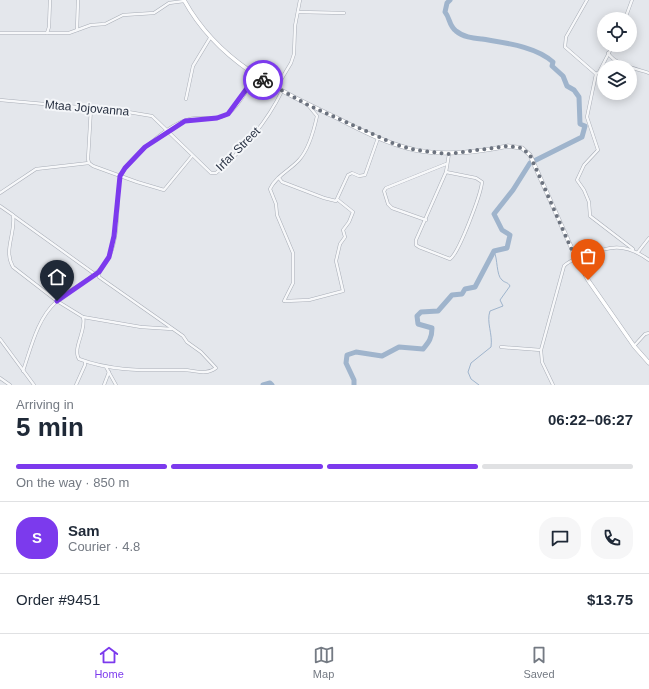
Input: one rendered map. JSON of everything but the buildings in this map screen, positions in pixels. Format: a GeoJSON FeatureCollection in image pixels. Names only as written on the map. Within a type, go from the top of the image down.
{"type":"FeatureCollection","features":[{"type":"Feature","properties":{"kind":"main road"},"geometry":{"type":"LineString","coordinates":[[185,0],[210,38],[234,60],[256,76],[308,105],[378,137],[397,145],[416,150],[448,154],[508,146],[522,148],[535,164],[576,258],[588,280],[634,346],[649,363]]}},
{"type":"Feature","properties":{"kind":"street"},"geometry":{"type":"LineString","coordinates":[[47,33],[50,0]]}},
{"type":"Feature","properties":{"kind":"street"},"geometry":{"type":"LineString","coordinates":[[77,30],[78,0]]}},
{"type":"Feature","properties":{"kind":"street"},"geometry":{"type":"LineString","coordinates":[[0,33],[64,34],[91,25],[105,24],[123,15],[154,13],[169,3],[185,0]]}},
{"type":"Feature","properties":{"kind":"street"},"geometry":{"type":"LineString","coordinates":[[276,88],[293,58],[300,0]]}},
{"type":"Feature","properties":{"kind":"street"},"geometry":{"type":"LineString","coordinates":[[587,0],[566,37],[565,45],[596,74]]}},
{"type":"Feature","properties":{"kind":"street"},"geometry":{"type":"LineString","coordinates":[[628,12],[632,0]]}},
{"type":"Feature","properties":{"kind":"street"},"geometry":{"type":"LineString","coordinates":[[298,12],[344,13]]}},
{"type":"Feature","properties":{"kind":"street"},"geometry":{"type":"LineString","coordinates":[[186,99],[192,66],[210,38]]}},
{"type":"Feature","properties":{"kind":"street"},"geometry":{"type":"LineString","coordinates":[[649,73],[612,58],[608,53],[599,72],[596,74],[587,117],[598,150],[584,165],[577,180],[584,190],[589,202],[590,216],[649,260]]}},
{"type":"Feature","properties":{"kind":"street"},"geometry":{"type":"LineString","coordinates":[[99,277],[99,272],[112,248],[120,176],[138,153],[169,131],[190,119],[217,118],[228,114],[256,76]]}},
{"type":"Feature","properties":{"kind":"street","name":"Irfar Street"},"geometry":{"type":"LineString","coordinates":[[169,131],[208,171],[216,173],[246,145],[263,125],[282,91]]}},
{"type":"Feature","properties":{"kind":"street","name":"Mtaa Jojovanna"},"geometry":{"type":"LineString","coordinates":[[0,100],[122,111],[152,116],[169,131]]}},
{"type":"Feature","properties":{"kind":"street"},"geometry":{"type":"LineString","coordinates":[[280,178],[282,182],[324,198],[336,201],[338,200],[353,212],[349,222],[343,230],[345,237],[340,244],[336,261],[343,291],[309,300],[284,301],[292,288],[294,274],[293,254],[270,190],[272,185],[300,160],[315,126],[316,114],[309,108],[308,105]]}},
{"type":"Feature","properties":{"kind":"street"},"geometry":{"type":"LineString","coordinates":[[89,163],[91,108]]}},
{"type":"Feature","properties":{"kind":"street"},"geometry":{"type":"LineString","coordinates":[[338,200],[348,175],[352,173],[359,176],[365,175],[378,137]]}},
{"type":"Feature","properties":{"kind":"street"},"geometry":{"type":"LineString","coordinates":[[446,172],[476,178],[482,182],[468,224],[452,258],[448,259],[416,245],[416,240],[446,172],[448,154]]}},
{"type":"Feature","properties":{"kind":"street"},"geometry":{"type":"LineString","coordinates":[[0,193],[36,169],[89,163],[120,176],[164,190],[192,156]]}},
{"type":"Feature","properties":{"kind":"street"},"geometry":{"type":"LineString","coordinates":[[426,220],[392,208],[388,204],[384,191],[386,188],[446,164]]}},
{"type":"Feature","properties":{"kind":"street"},"geometry":{"type":"LineString","coordinates":[[0,206],[173,330],[201,352],[216,368],[206,373],[188,370],[132,371],[86,363],[77,356],[83,327],[82,317]]}},
{"type":"Feature","properties":{"kind":"street"},"geometry":{"type":"LineString","coordinates":[[13,215],[8,251],[10,262],[57,301],[82,317],[141,327],[173,330]]}},
{"type":"Feature","properties":{"kind":"street"},"geometry":{"type":"LineString","coordinates":[[638,252],[649,238]]}},
{"type":"Feature","properties":{"kind":"street"},"geometry":{"type":"LineString","coordinates":[[554,384],[543,367],[541,350],[562,272],[568,262],[608,247],[623,247],[635,250]]}},
{"type":"Feature","properties":{"kind":"street"},"geometry":{"type":"LineString","coordinates":[[23,371],[39,327],[50,309],[57,301],[99,272]]}},
{"type":"Feature","properties":{"kind":"street"},"geometry":{"type":"LineString","coordinates":[[634,346],[645,334],[649,332]]}},
{"type":"Feature","properties":{"kind":"street"},"geometry":{"type":"LineString","coordinates":[[0,339],[34,385]]}},
{"type":"Feature","properties":{"kind":"street"},"geometry":{"type":"LineString","coordinates":[[501,347],[541,350]]}},
{"type":"Feature","properties":{"kind":"street"},"geometry":{"type":"LineString","coordinates":[[76,385],[86,363]]}},
{"type":"Feature","properties":{"kind":"street"},"geometry":{"type":"LineString","coordinates":[[106,366],[116,385]]}},
{"type":"Feature","properties":{"kind":"street"},"geometry":{"type":"LineString","coordinates":[[104,385],[109,372]]}},
{"type":"Feature","properties":{"kind":"street"},"geometry":{"type":"LineString","coordinates":[[0,378],[10,385]]}},
{"type":"Feature","properties":{"kind":"waterway"},"geometry":{"type":"LineString","coordinates":[[354,385],[354,380],[346,363],[347,355],[356,352],[382,356],[399,347],[423,349],[430,340],[432,328],[418,324],[417,316],[421,312],[438,311],[452,295],[462,294],[465,289],[475,287],[494,251],[507,248],[510,235],[502,230],[494,214],[513,190],[530,163],[582,137],[585,126],[580,124],[579,97],[574,90],[567,86],[563,76],[552,66],[553,62],[538,52],[519,46],[462,35],[452,27],[445,12],[447,3],[450,0]]}},
{"type":"Feature","properties":{"kind":"waterway"},"geometry":{"type":"LineString","coordinates":[[479,385],[471,379],[468,372],[471,363],[491,347],[489,319],[490,311],[503,306],[500,300],[510,286],[500,278],[494,251]]}},
{"type":"Feature","properties":{"kind":"waterway"},"geometry":{"type":"LineString","coordinates":[[263,385],[270,383],[272,385]]}},
{"type":"Feature","properties":{"kind":"way so far"},"geometry":{"type":"LineString","coordinates":[[263,80],[308,105],[364,131],[397,145],[416,150],[458,154],[508,146],[522,148],[530,155],[537,168],[571,248],[588,280]]}},
{"type":"Feature","properties":{"kind":"route"},"geometry":{"type":"LineString","coordinates":[[57,301],[99,272],[109,257],[114,236],[120,176],[138,153],[185,121],[194,118],[217,118],[228,114],[233,110],[256,76],[263,80]]}}]}
